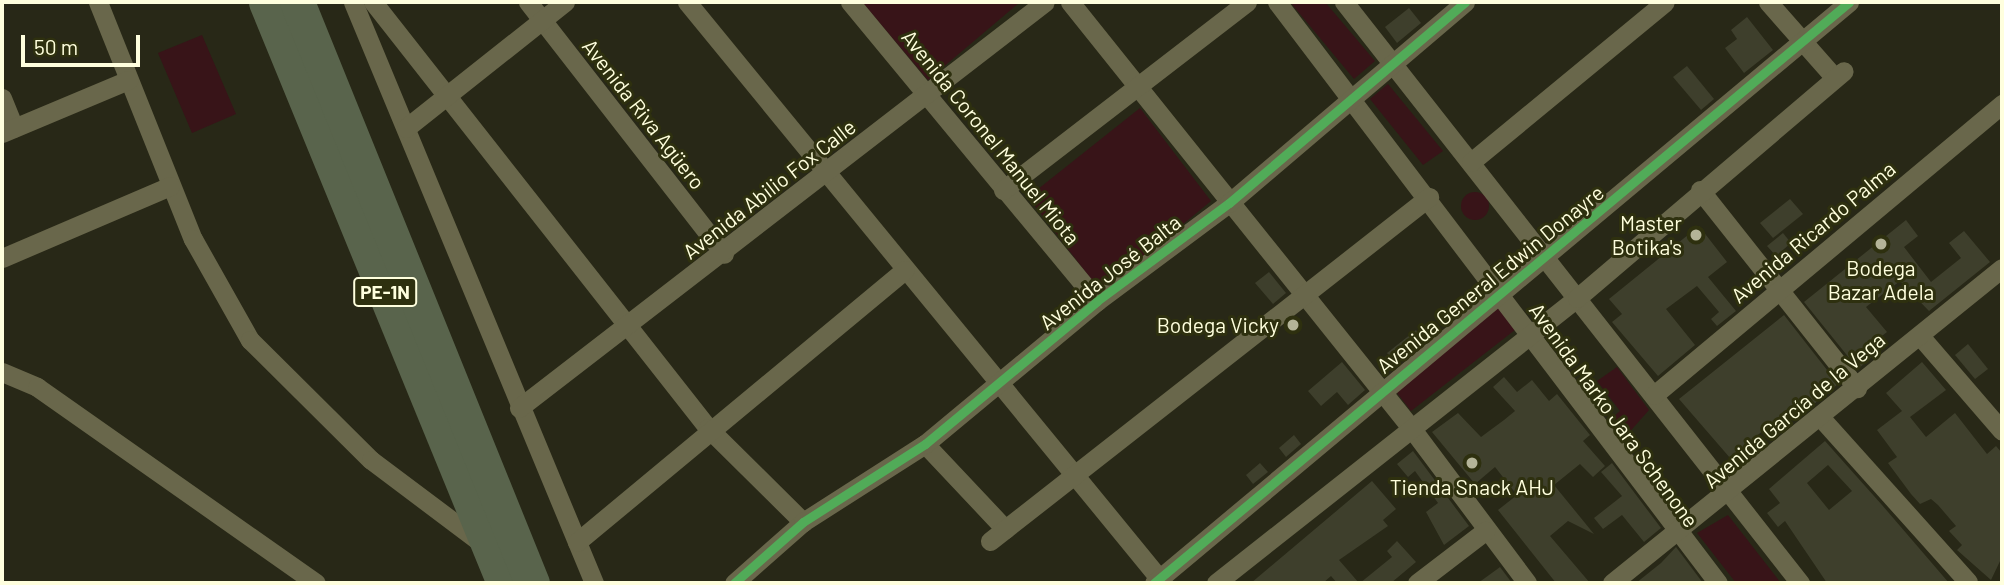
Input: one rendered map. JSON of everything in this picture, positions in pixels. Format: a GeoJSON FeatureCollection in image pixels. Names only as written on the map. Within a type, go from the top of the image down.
{"type":"FeatureCollection","features":[{"type":"Feature","properties":{"kind":"highway","name":"PE-1N"},"geometry":{"type":"LineString","coordinates":[[266,2],[504,583]]}},
{"type":"Feature","properties":{"kind":"highway","name":"PE-1N"},"geometry":{"type":"LineString","coordinates":[[297,2],[532,583]]}},
{"type":"Feature","properties":{"kind":"street"},"geometry":{"type":"LineString","coordinates":[[97,2],[170,186],[250,340],[371,460],[452,527],[490,549]]}},
{"type":"Feature","properties":{"kind":"street"},"geometry":{"type":"LineString","coordinates":[[353,2],[519,408],[594,583]]}},
{"type":"Feature","properties":{"kind":"street"},"geometry":{"type":"LineString","coordinates":[[373,2],[708,428],[803,522]]}},
{"type":"Feature","properties":{"kind":"street","name":"Avenida Riva Agüero"},"geometry":{"type":"LineString","coordinates":[[528,2],[724,254]]}},
{"type":"Feature","properties":{"kind":"street"},"geometry":{"type":"LineString","coordinates":[[406,128],[565,2]]}},
{"type":"Feature","properties":{"kind":"street"},"geometry":{"type":"LineString","coordinates":[[687,2],[826,175],[1075,475],[1159,582]]}},
{"type":"Feature","properties":{"kind":"street","name":"Avenida Coronel Manuel Miota"},"geometry":{"type":"LineString","coordinates":[[850,2],[1097,301]]}},
{"type":"Feature","properties":{"kind":"street","name":"Avenida Abilio Fox Calle"},"geometry":{"type":"LineString","coordinates":[[519,408],[724,254],[1045,2]]}},
{"type":"Feature","properties":{"kind":"street"},"geometry":{"type":"LineString","coordinates":[[1070,2],[1412,429],[1485,531],[1527,583]]}},
{"type":"Feature","properties":{"kind":"street"},"geometry":{"type":"LineString","coordinates":[[1003,190],[1247,2]]}},
{"type":"Feature","properties":{"kind":"street","name":"Avenida Marko Jara Schenone"},"geometry":{"type":"LineString","coordinates":[[1278,2],[1503,293],[1718,583]]}},
{"type":"Feature","properties":{"kind":"street","name":"Avenida Marko Jara Schenone"},"geometry":{"type":"LineString","coordinates":[[1344,2],[1800,583]]}},
{"type":"Feature","properties":{"kind":"street","name":"Avenida José Balta"},"geometry":{"type":"LineString","coordinates":[[734,583],[803,522],[925,444],[1097,301],[1229,203],[1355,99],[1392,62],[1465,2]]}},
{"type":"Feature","properties":{"kind":"street"},"geometry":{"type":"LineString","coordinates":[[1471,162],[1665,2]]}},
{"type":"Feature","properties":{"kind":"street"},"geometry":{"type":"LineString","coordinates":[[1216,583],[1577,298],[1700,190],[1839,74],[1801,40],[1768,2]]}},
{"type":"Feature","properties":{"kind":"street","name":"Avenida General Edwin Donayre"},"geometry":{"type":"LineString","coordinates":[[1159,582],[1381,391],[1503,293],[1849,2]]}},
{"type":"Feature","properties":{"kind":"street"},"geometry":{"type":"LineString","coordinates":[[2,98],[8,131],[128,80]]}},
{"type":"Feature","properties":{"kind":"street","name":"Avenida Ricardo Palma"},"geometry":{"type":"LineString","coordinates":[[1654,395],[2002,104]]}},
{"type":"Feature","properties":{"kind":"street"},"geometry":{"type":"LineString","coordinates":[[2,258],[170,186]]}},
{"type":"Feature","properties":{"kind":"street"},"geometry":{"type":"LineString","coordinates":[[1700,190],[1857,388]]}},
{"type":"Feature","properties":{"kind":"street"},"geometry":{"type":"LineString","coordinates":[[925,444],[998,536],[1429,197]]}},
{"type":"Feature","properties":{"kind":"street","name":"Avenida García de la Vega"},"geometry":{"type":"LineString","coordinates":[[1612,583],[1730,493],[2002,268]]}},
{"type":"Feature","properties":{"kind":"street"},"geometry":{"type":"LineString","coordinates":[[577,542],[708,428],[905,270]]}},
{"type":"Feature","properties":{"kind":"street"},"geometry":{"type":"LineString","coordinates":[[1920,336],[2002,431]]}},
{"type":"Feature","properties":{"kind":"street"},"geometry":{"type":"LineString","coordinates":[[2,372],[59,402],[316,583]]}},
{"type":"Feature","properties":{"kind":"street"},"geometry":{"type":"LineString","coordinates":[[1821,418],[1968,582]]}},
{"type":"Feature","properties":{"kind":"street"},"geometry":{"type":"LineString","coordinates":[[1417,583],[1485,531]]}},
{"type":"Feature","properties":{"kind":"shaded area"},"geometry":{"type":"Polygon","coordinates":[[[862,2],[1020,2],[928,80],[862,2]]]}},
{"type":"Feature","properties":{"kind":"shaded area"},"geometry":{"type":"Polygon","coordinates":[[[1290,2],[1325,2],[1375,61],[1354,79],[1290,2]]]}},
{"type":"Feature","properties":{"kind":"shaded area"},"geometry":{"type":"Polygon","coordinates":[[[202,35],[236,114],[192,133],[158,53],[202,35]]]}},
{"type":"Feature","properties":{"kind":"shaded area"},"geometry":{"type":"Polygon","coordinates":[[[1388,84],[1443,151],[1423,165],[1370,99],[1388,84]]]}},
{"type":"Feature","properties":{"kind":"shaded area"},"geometry":{"type":"Polygon","coordinates":[[[1140,108],[1211,201],[1101,292],[1028,197],[1140,108]]]}},
{"type":"Feature","properties":{"kind":"shaded area"},"geometry":{"type":"Polygon","coordinates":[[[1475,192],[1485,196],[1489,206],[1485,216],[1475,220],[1465,216],[1461,206],[1465,196],[1475,192]]]}},
{"type":"Feature","properties":{"kind":"shaded area"},"geometry":{"type":"Polygon","coordinates":[[[1502,304],[1520,326],[1411,411],[1394,389],[1502,304]]]}},
{"type":"Feature","properties":{"kind":"shaded area"},"geometry":{"type":"Polygon","coordinates":[[[1617,367],[1649,410],[1626,436],[1613,417],[1620,411],[1597,381],[1617,367]]]}},
{"type":"Feature","properties":{"kind":"shaded area"},"geometry":{"type":"Polygon","coordinates":[[[1728,515],[1781,583],[1736,583],[1697,533],[1728,515]]]}},
{"type":"Feature","properties":{"kind":"building"},"geometry":{"type":"Polygon","coordinates":[[[1409,8],[1421,23],[1397,43],[1385,27],[1409,8]]]}},
{"type":"Feature","properties":{"kind":"building"},"geometry":{"type":"Polygon","coordinates":[[[1747,17],[1773,50],[1744,73],[1725,48],[1737,39],[1731,30],[1747,17]]]}},
{"type":"Feature","properties":{"kind":"building"},"geometry":{"type":"Polygon","coordinates":[[[1687,66],[1714,99],[1701,110],[1673,77],[1687,66]]]}},
{"type":"Feature","properties":{"kind":"building"},"geometry":{"type":"Polygon","coordinates":[[[1790,199],[1803,214],[1773,238],[1760,223],[1790,199]]]}},
{"type":"Feature","properties":{"kind":"building"},"geometry":{"type":"Polygon","coordinates":[[[1906,220],[1918,236],[1904,247],[1931,282],[1961,258],[1949,243],[1964,231],[1990,262],[1929,311],[1900,281],[1866,307],[1887,332],[1868,347],[1874,355],[1858,369],[1804,302],[1906,220]]]}},
{"type":"Feature","properties":{"kind":"building"},"geometry":{"type":"Polygon","coordinates":[[[1699,226],[1727,262],[1708,277],[1736,311],[1717,326],[1711,319],[1719,312],[1697,286],[1666,309],[1695,345],[1658,376],[1612,322],[1622,314],[1609,299],[1699,226]]]}},
{"type":"Feature","properties":{"kind":"building"},"geometry":{"type":"Polygon","coordinates":[[[1783,233],[1791,243],[1776,256],[1767,246],[1783,233]]]}},
{"type":"Feature","properties":{"kind":"building"},"geometry":{"type":"Polygon","coordinates":[[[1269,272],[1286,293],[1273,304],[1255,283],[1269,272]]]}},
{"type":"Feature","properties":{"kind":"building"},"geometry":{"type":"Polygon","coordinates":[[[1784,315],[1838,384],[1801,415],[1793,406],[1744,447],[1750,456],[1737,466],[1679,399],[1784,315]]]}},
{"type":"Feature","properties":{"kind":"building"},"geometry":{"type":"Polygon","coordinates":[[[1416,330],[1424,341],[1396,364],[1387,353],[1416,330]]]}},
{"type":"Feature","properties":{"kind":"building"},"geometry":{"type":"Polygon","coordinates":[[[1968,344],[1988,369],[1975,379],[1955,355],[1968,344]]]}},
{"type":"Feature","properties":{"kind":"building"},"geometry":{"type":"Polygon","coordinates":[[[1342,362],[1365,390],[1348,405],[1337,392],[1321,406],[1308,391],[1342,362]]]}},
{"type":"Feature","properties":{"kind":"building"},"geometry":{"type":"Polygon","coordinates":[[[1922,362],[1946,390],[1910,417],[1926,437],[1955,413],[1987,454],[1996,446],[2002,453],[2002,557],[1991,580],[1957,550],[1962,545],[1949,531],[1956,526],[1938,505],[1931,499],[1920,504],[1911,494],[1888,463],[1897,457],[1877,430],[1902,411],[1886,393],[1922,362]]]}},
{"type":"Feature","properties":{"kind":"building"},"geometry":{"type":"Polygon","coordinates":[[[1504,377],[1517,392],[1532,380],[1549,401],[1557,394],[1590,435],[1583,441],[1605,466],[1593,477],[1580,464],[1554,485],[1594,534],[1568,521],[1550,536],[1590,583],[1556,583],[1498,510],[1517,495],[1495,467],[1475,484],[1432,432],[1458,413],[1481,437],[1504,420],[1515,411],[1493,387],[1504,377]]]}},
{"type":"Feature","properties":{"kind":"building"},"geometry":{"type":"Polygon","coordinates":[[[1294,435],[1301,444],[1286,457],[1279,448],[1294,435]]]}},
{"type":"Feature","properties":{"kind":"building"},"geometry":{"type":"Polygon","coordinates":[[[1825,441],[1949,583],[1827,583],[1785,521],[1778,527],[1767,513],[1780,503],[1769,489],[1825,441]],[[1828,465],[1807,483],[1829,510],[1852,491],[1828,465]]]}},
{"type":"Feature","properties":{"kind":"building"},"geometry":{"type":"Polygon","coordinates":[[[1413,451],[1469,526],[1444,545],[1426,512],[1438,503],[1415,471],[1408,477],[1397,464],[1413,451]]]}},
{"type":"Feature","properties":{"kind":"building"},"geometry":{"type":"Polygon","coordinates":[[[1260,463],[1268,472],[1253,484],[1246,475],[1260,463]]]}},
{"type":"Feature","properties":{"kind":"building"},"geometry":{"type":"Polygon","coordinates":[[[1612,463],[1661,528],[1644,542],[1622,515],[1603,529],[1594,518],[1622,496],[1601,472],[1612,463]]]}},
{"type":"Feature","properties":{"kind":"building"},"geometry":{"type":"Polygon","coordinates":[[[1372,481],[1396,509],[1383,520],[1388,526],[1339,560],[1359,583],[1337,583],[1331,576],[1323,583],[1251,583],[1372,481]]]}},
{"type":"Feature","properties":{"kind":"building"},"geometry":{"type":"Polygon","coordinates":[[[1397,541],[1416,562],[1391,583],[1360,583],[1392,557],[1387,551],[1397,541]]]}},
{"type":"Feature","properties":{"kind":"building"},"geometry":{"type":"Polygon","coordinates":[[[1676,547],[1703,583],[1636,583],[1661,563],[1676,547]]]}},
{"type":"Feature","properties":{"kind":"building"},"geometry":{"type":"Polygon","coordinates":[[[1500,567],[1512,583],[1478,583],[1496,570],[1500,567]]]}},
{"type":"Feature","properties":{"kind":"cycle path"},"geometry":{"type":"LineString","coordinates":[[734,583],[803,522],[925,444],[1097,301],[1229,203],[1465,2]]}},
{"type":"Feature","properties":{"kind":"cycle path"},"geometry":{"type":"LineString","coordinates":[[1154,583],[1849,2]]}},
{"type":"Feature","properties":{"kind":"place","name":"Master Botika's"},"geometry":{"type":"Point","coordinates":[1696,235]}},
{"type":"Feature","properties":{"kind":"place","name":"Bodega Bazar Adela"},"geometry":{"type":"Point","coordinates":[1881,244]}},
{"type":"Feature","properties":{"kind":"place","name":"Bodega Vicky"},"geometry":{"type":"Point","coordinates":[1293,325]}},
{"type":"Feature","properties":{"kind":"place","name":"Tienda Snack AHJ"},"geometry":{"type":"Point","coordinates":[1472,463]}}]}
